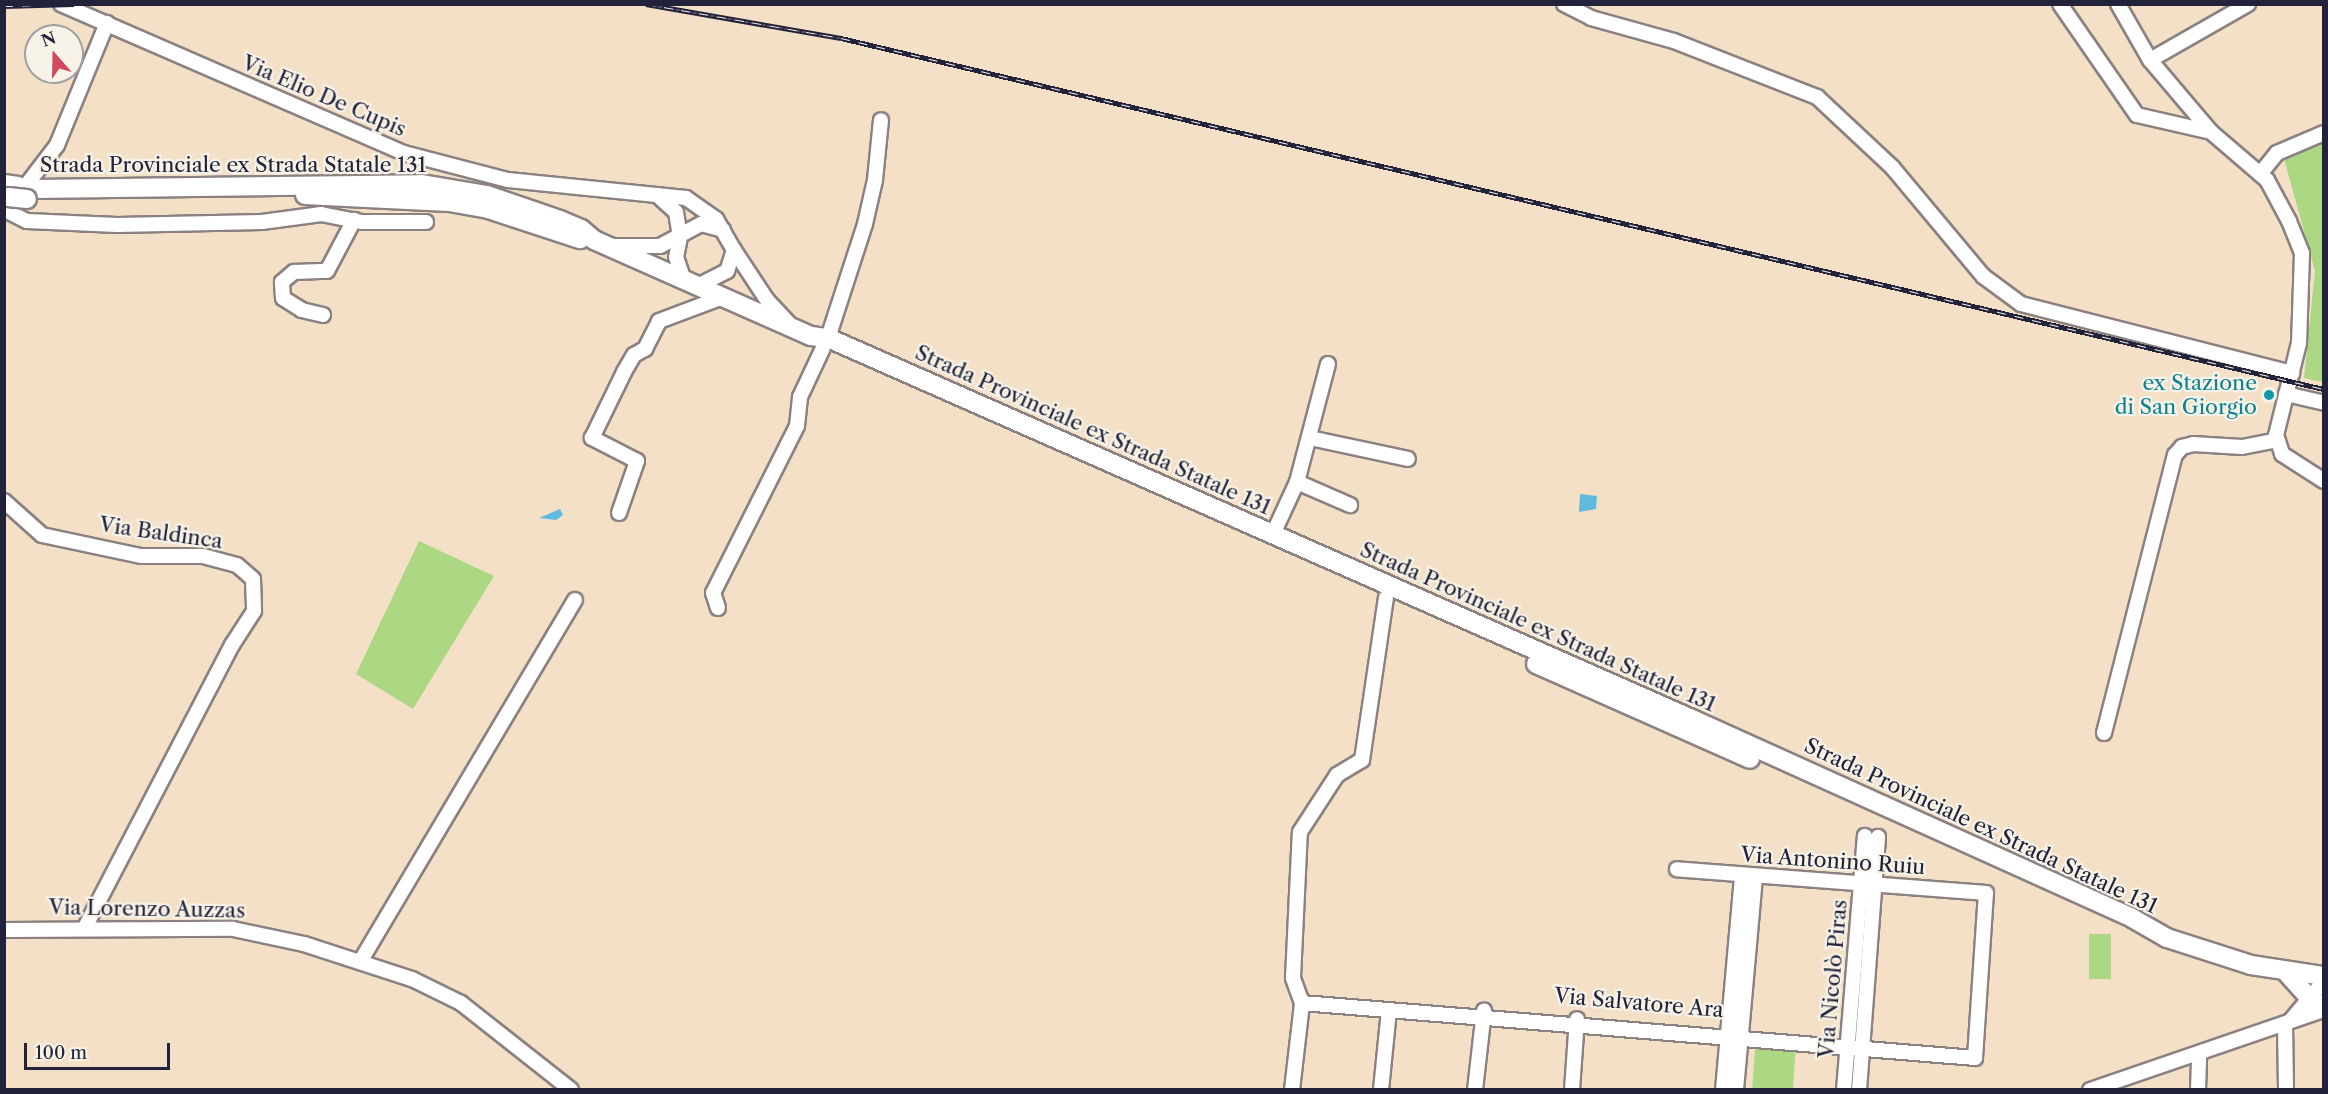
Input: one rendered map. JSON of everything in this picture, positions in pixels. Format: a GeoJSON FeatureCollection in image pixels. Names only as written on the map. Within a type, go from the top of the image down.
{"type":"FeatureCollection","features":[{"type":"Feature","properties":{"kind":"main road","name":"Strada Provinciale ex Strada Statale 131"},"geometry":{"type":"LineString","coordinates":[[13,197],[93,201],[313,195],[417,198],[488,209],[573,238],[601,243],[1386,597],[2129,928],[2167,938]]}},
{"type":"Feature","properties":{"kind":"main road","name":"Strada Provinciale ex Strada Statale 131"},"geometry":{"type":"LineString","coordinates":[[820,341],[1273,534],[2132,918],[2167,938]]}},
{"type":"Feature","properties":{"kind":"main road"},"geometry":{"type":"LineString","coordinates":[[2167,938],[2193,949],[2286,972],[2324,976]]}},
{"type":"Feature","properties":{"kind":"main road"},"geometry":{"type":"LineString","coordinates":[[2286,972],[2319,1005]]}},
{"type":"Feature","properties":{"kind":"street","name":"Via Elio De Cupis"},"geometry":{"type":"LineString","coordinates":[[61,4],[404,153],[508,180],[652,192],[686,198],[704,208],[725,231],[734,250],[767,300],[792,328]]}},
{"type":"Feature","properties":{"kind":"street"},"geometry":{"type":"LineString","coordinates":[[1564,4],[1591,18],[1674,41],[1817,97],[1893,167],[1983,276],[2021,304],[2292,373]]}},
{"type":"Feature","properties":{"kind":"street"},"geometry":{"type":"LineString","coordinates":[[2060,4],[2137,115],[2211,132]]}},
{"type":"Feature","properties":{"kind":"street"},"geometry":{"type":"LineString","coordinates":[[2118,4],[2150,60],[2211,132],[2260,174],[2284,211],[2302,253],[2299,343],[2277,440],[2282,454],[2324,481]]}},
{"type":"Feature","properties":{"kind":"street"},"geometry":{"type":"LineString","coordinates":[[2150,60],[2248,4]]}},
{"type":"Feature","properties":{"kind":"street"},"geometry":{"type":"LineString","coordinates":[[106,23],[57,145],[13,197],[27,220],[117,225],[262,222],[321,214],[354,220],[426,222]]}},
{"type":"Feature","properties":{"kind":"street"},"geometry":{"type":"LineString","coordinates":[[718,608],[713,592],[797,426],[800,397],[865,224],[875,180],[881,120]]}},
{"type":"Feature","properties":{"kind":"street"},"geometry":{"type":"LineString","coordinates":[[2260,174],[2277,153],[2324,133]]}},
{"type":"Feature","properties":{"kind":"street"},"geometry":{"type":"LineString","coordinates":[[652,192],[676,212],[680,237],[676,257],[691,283],[727,271],[734,250]]}},
{"type":"Feature","properties":{"kind":"street"},"geometry":{"type":"LineString","coordinates":[[323,315],[302,310],[283,298],[282,282],[294,272],[327,271],[354,220]]}},
{"type":"Feature","properties":{"kind":"street"},"geometry":{"type":"LineString","coordinates":[[601,243],[660,246],[701,224],[725,231]]}},
{"type":"Feature","properties":{"kind":"street"},"geometry":{"type":"LineString","coordinates":[[619,513],[637,461],[592,438],[624,372],[634,355],[645,349],[659,321],[723,297]]}},
{"type":"Feature","properties":{"kind":"street"},"geometry":{"type":"LineString","coordinates":[[1273,534],[1297,482],[1328,364]]}},
{"type":"Feature","properties":{"kind":"street"},"geometry":{"type":"LineString","coordinates":[[2286,394],[2324,403]]}},
{"type":"Feature","properties":{"kind":"street"},"geometry":{"type":"LineString","coordinates":[[1310,438],[1408,459]]}},
{"type":"Feature","properties":{"kind":"street"},"geometry":{"type":"LineString","coordinates":[[2104,733],[2175,454],[2182,447],[2193,444],[2242,447],[2277,440]]}},
{"type":"Feature","properties":{"kind":"street"},"geometry":{"type":"LineString","coordinates":[[1297,482],[1350,505]]}},
{"type":"Feature","properties":{"kind":"street","name":"Via Baldinca"},"geometry":{"type":"LineString","coordinates":[[4,501],[42,535],[141,556],[203,556],[237,565],[253,579],[254,611],[231,645],[85,927]]}},
{"type":"Feature","properties":{"kind":"street"},"geometry":{"type":"LineString","coordinates":[[1292,1089],[1301,999],[1293,978],[1300,832],[1337,776],[1362,760],[1386,597]]}},
{"type":"Feature","properties":{"kind":"street"},"geometry":{"type":"LineString","coordinates":[[360,962],[575,600]]}},
{"type":"Feature","properties":{"kind":"street","name":"Via Nicolò Piras"},"geometry":{"type":"LineString","coordinates":[[1859,1089],[1871,836]]}},
{"type":"Feature","properties":{"kind":"street","name":"Via Antonino Ruiu"},"geometry":{"type":"LineString","coordinates":[[1677,869],[1986,893],[1976,1055]]}},
{"type":"Feature","properties":{"kind":"street"},"geometry":{"type":"LineString","coordinates":[[1723,1089],[1734,1035],[1748,876]]}},
{"type":"Feature","properties":{"kind":"street","name":"Via Nicolò Piras"},"geometry":{"type":"LineString","coordinates":[[1844,1089],[1869,884]]}},
{"type":"Feature","properties":{"kind":"street","name":"Via Lorenzo Auzzas"},"geometry":{"type":"LineString","coordinates":[[4,930],[85,927],[233,929],[274,935],[412,980],[461,1003],[571,1089]]}},
{"type":"Feature","properties":{"kind":"street"},"geometry":{"type":"LineString","coordinates":[[2090,1089],[2114,1085],[2285,1025],[2319,1005],[2324,981]]}},
{"type":"Feature","properties":{"kind":"street","name":"Via Salvatore Ara"},"geometry":{"type":"LineString","coordinates":[[1301,999],[1389,1010],[1483,1014]]}},
{"type":"Feature","properties":{"kind":"street","name":"Via Salvatore Ara"},"geometry":{"type":"LineString","coordinates":[[1301,999],[1976,1055]]}},
{"type":"Feature","properties":{"kind":"street"},"geometry":{"type":"LineString","coordinates":[[1381,1089],[1389,1010]]}},
{"type":"Feature","properties":{"kind":"street"},"geometry":{"type":"LineString","coordinates":[[1475,1089],[1483,1014]]}},
{"type":"Feature","properties":{"kind":"street"},"geometry":{"type":"LineString","coordinates":[[1572,1089],[1577,1022]]}},
{"type":"Feature","properties":{"kind":"street"},"geometry":{"type":"LineString","coordinates":[[2285,1025],[2286,1089]]}},
{"type":"Feature","properties":{"kind":"street"},"geometry":{"type":"LineString","coordinates":[[1734,1035],[1736,1089]]}},
{"type":"Feature","properties":{"kind":"street"},"geometry":{"type":"LineString","coordinates":[[2198,1089],[2199,1054]]}},
{"type":"Feature","properties":{"kind":"green space"},"geometry":{"type":"Polygon","coordinates":[[[2323,140],[2323,382],[2304,378],[2315,271],[2283,155],[2323,140]]]}},
{"type":"Feature","properties":{"kind":"green space"},"geometry":{"type":"Polygon","coordinates":[[[419,541],[494,576],[413,709],[356,674],[419,541]]]}},
{"type":"Feature","properties":{"kind":"green space"},"geometry":{"type":"Polygon","coordinates":[[[2089,934],[2111,934],[2111,979],[2089,979],[2089,934]]]}},
{"type":"Feature","properties":{"kind":"green space"},"geometry":{"type":"Polygon","coordinates":[[[1756,1040],[1796,1043],[1793,1089],[1752,1090],[1756,1040]]]}},
{"type":"Feature","properties":{"kind":"water"},"geometry":{"type":"Polygon","coordinates":[[[1580,494],[1597,496],[1596,509],[1579,512],[1580,494]]]}},
{"type":"Feature","properties":{"kind":"water"},"geometry":{"type":"Polygon","coordinates":[[[560,509],[563,515],[556,520],[539,518],[560,509]]]}},
{"type":"Feature","properties":{"kind":"railway"},"geometry":{"type":"LineString","coordinates":[[4,6],[74,4]]}},
{"type":"Feature","properties":{"kind":"railway"},"geometry":{"type":"LineString","coordinates":[[646,4],[841,38],[2324,389]]}},
{"type":"Feature","properties":{"kind":"place","name":"ex Stazione di San Giorgio"},"geometry":{"type":"Point","coordinates":[2269,395]}}]}
